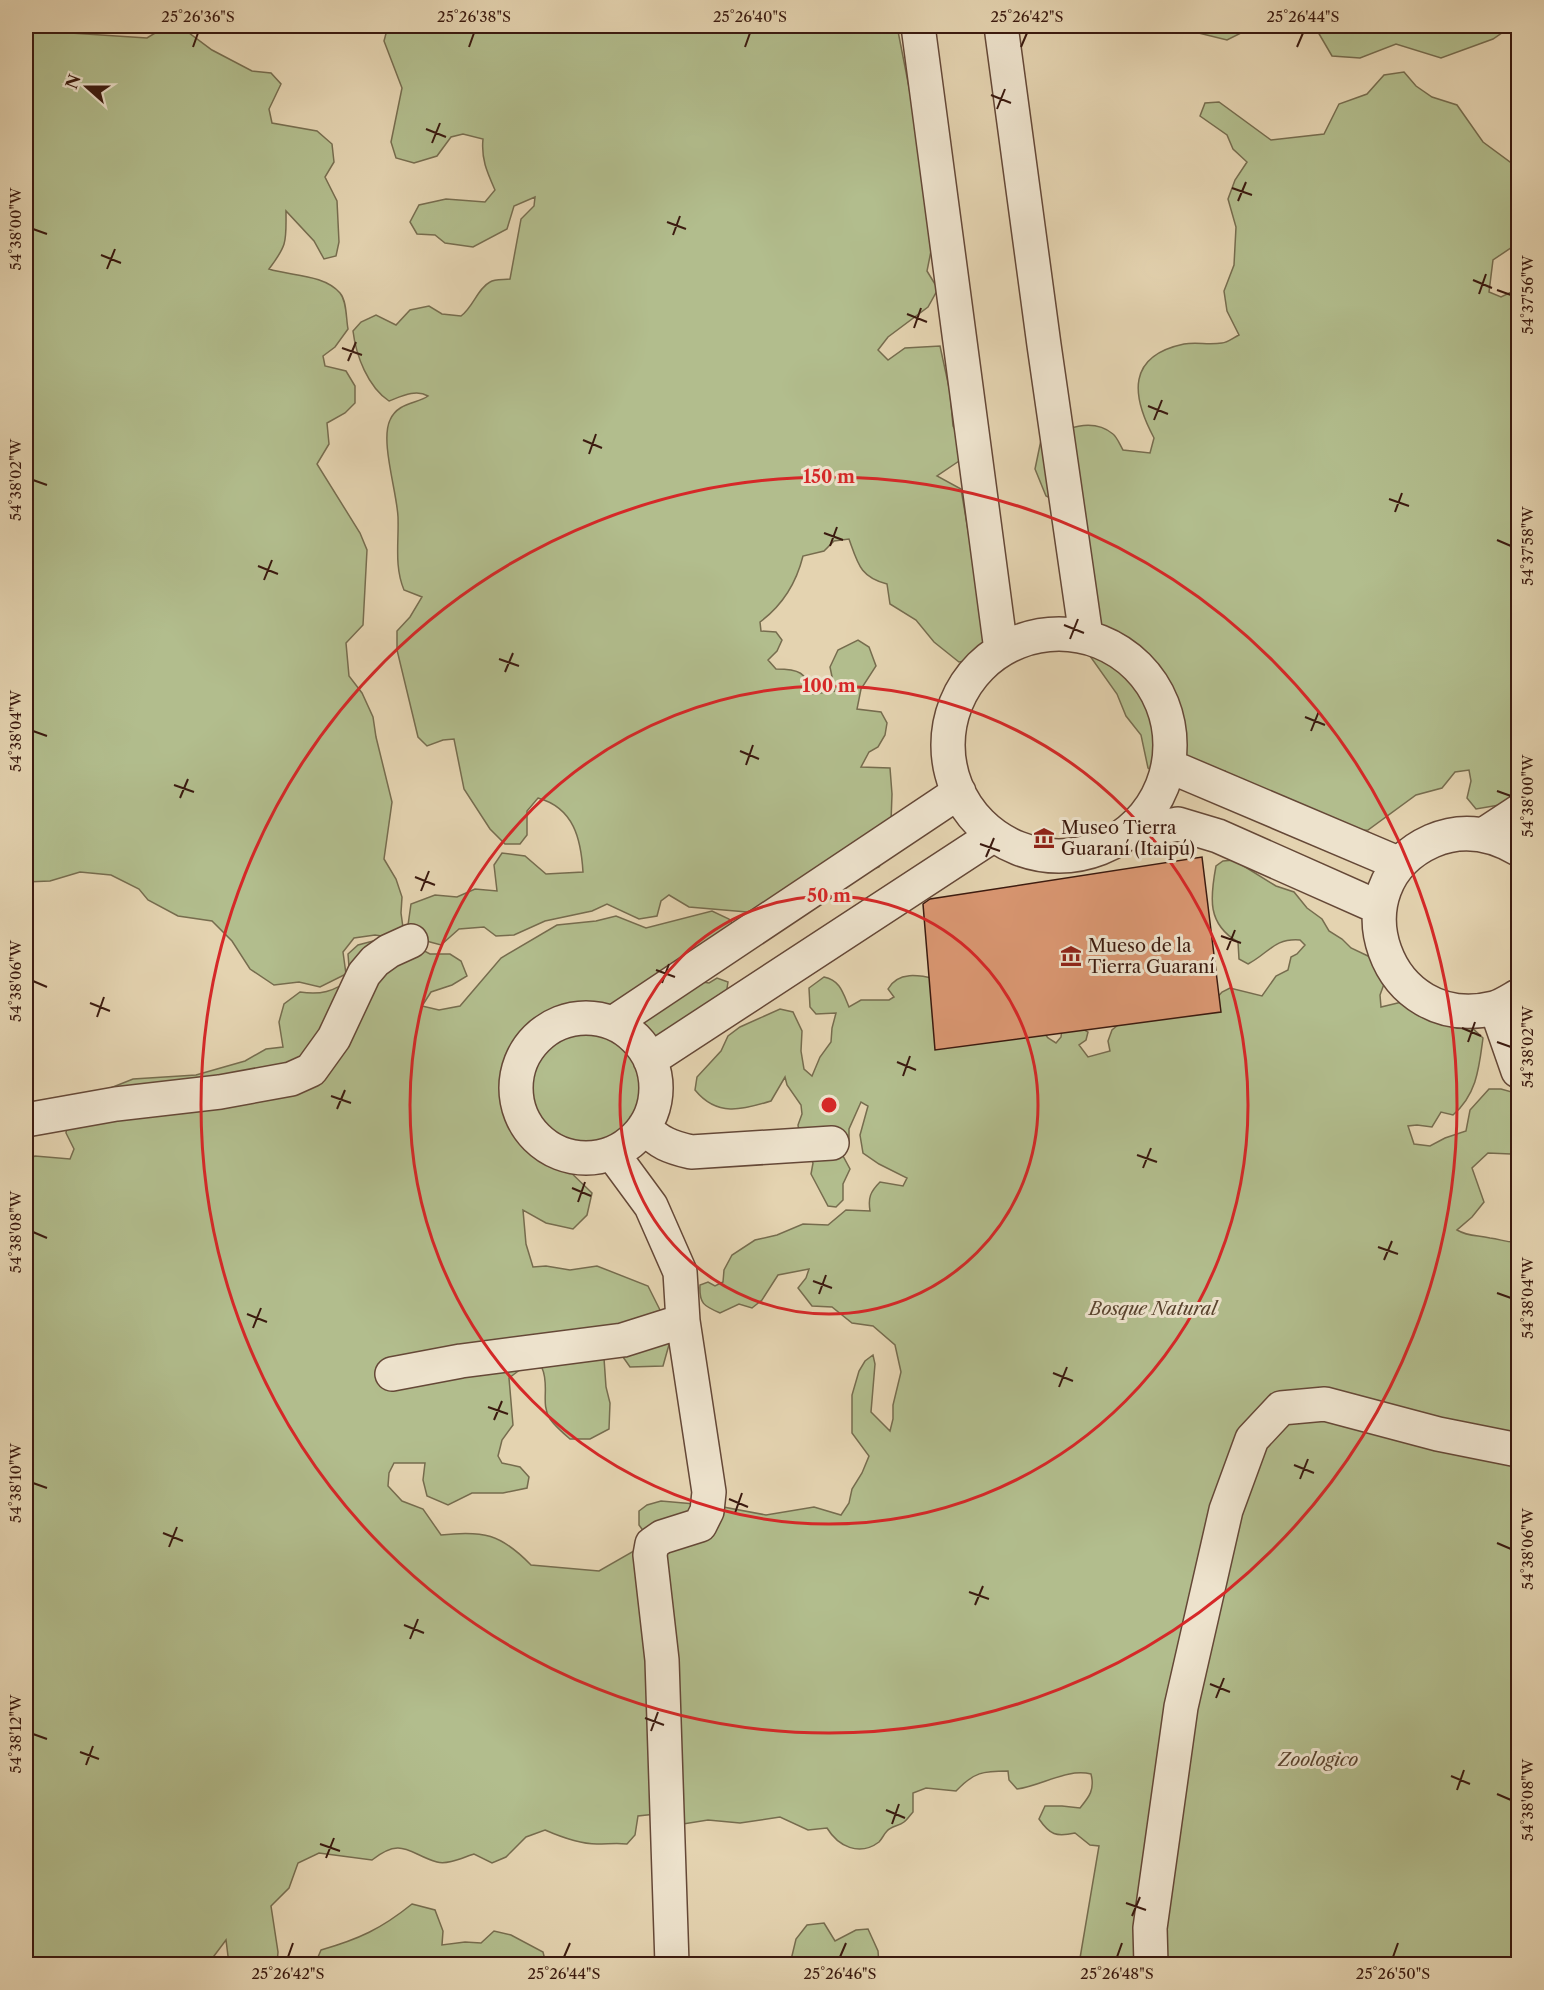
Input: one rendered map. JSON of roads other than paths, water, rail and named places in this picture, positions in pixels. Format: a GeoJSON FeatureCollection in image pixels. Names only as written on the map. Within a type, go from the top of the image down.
{"type":"FeatureCollection","features":[{"type":"Feature","properties":{"kind":"lane"},"geometry":{"type":"LineString","coordinates":[[918,26],[1001,650]]}},
{"type":"Feature","properties":{"kind":"lane"},"geometry":{"type":"LineString","coordinates":[[1000,26],[1086,636]]}},
{"type":"Feature","properties":{"kind":"lane"},"geometry":{"type":"LineString","coordinates":[[1126,834],[1154,804],[1169,766],[1170,732],[1161,700],[1144,671],[1118,649],[1086,636],[1057,633],[1028,638],[1001,650],[976,671],[959,698],[950,729],[949,761],[959,792],[974,816],[994,835],[1025,851],[1060,856],[1095,851],[1126,834],[1178,824],[1218,836],[1380,908]]}},
{"type":"Feature","properties":{"kind":"lane"},"geometry":{"type":"LineString","coordinates":[[1169,766],[1400,864]]}},
{"type":"Feature","properties":{"kind":"lane"},"geometry":{"type":"LineString","coordinates":[[613,1023],[959,792]]}},
{"type":"Feature","properties":{"kind":"lane"},"geometry":{"type":"LineString","coordinates":[[1482,835],[1518,812]]}},
{"type":"Feature","properties":{"kind":"lane"},"geometry":{"type":"LineString","coordinates":[[1518,849],[1500,838],[1474,833],[1446,835],[1421,846],[1400,864],[1387,885],[1380,908],[1380,939],[1391,968],[1410,991],[1436,1006],[1466,1012],[1507,1002],[1518,1071]]}},
{"type":"Feature","properties":{"kind":"lane"},"geometry":{"type":"LineString","coordinates":[[650,1060],[994,835]]}},
{"type":"Feature","properties":{"kind":"lane"},"geometry":{"type":"LineString","coordinates":[[26,1120],[117,1104],[220,1092],[291,1079],[311,1070],[334,1038],[364,974],[375,961],[389,951],[411,941]]}},
{"type":"Feature","properties":{"kind":"lane"},"geometry":{"type":"LineString","coordinates":[[590,1017],[613,1023],[635,1038],[650,1060],[655,1077],[652,1111],[644,1127],[630,1142],[612,1153],[590,1158],[567,1156],[546,1146],[530,1131],[519,1111],[515,1088],[519,1065],[530,1045],[547,1030],[567,1020],[590,1017]]}},
{"type":"Feature","properties":{"kind":"lane"},"geometry":{"type":"LineString","coordinates":[[644,1127],[657,1140],[691,1152],[832,1143]]}},
{"type":"Feature","properties":{"kind":"lane"},"geometry":{"type":"LineString","coordinates":[[612,1153],[651,1206],[680,1272],[682,1321],[709,1492],[707,1511],[700,1525],[662,1537],[652,1544],[650,1556],[662,1660],[672,1965]]}},
{"type":"Feature","properties":{"kind":"lane"},"geometry":{"type":"LineString","coordinates":[[392,1374],[460,1361],[623,1340],[682,1321]]}},
{"type":"Feature","properties":{"kind":"lane"},"geometry":{"type":"LineString","coordinates":[[1151,1965],[1150,1928],[1181,1707],[1226,1510],[1252,1439],[1281,1408],[1325,1404],[1438,1434],[1518,1450]]}},
{"type":"Feature","properties":{"kind":"place","name":"Museo Tierra Guaraní (Itaipú)"},"geometry":{"type":"Point","coordinates":[1044,838]}},
{"type":"Feature","properties":{"kind":"place","name":"Mueso de la Tierra Guaraní"},"geometry":{"type":"Point","coordinates":[1071,956]}},
{"type":"Feature","properties":{"kind":"park label","name":"Bosque Natural"},"geometry":{"type":"Point","coordinates":[1153,1309]}},
{"type":"Feature","properties":{"kind":"park label","name":"Zoologico"},"geometry":{"type":"Point","coordinates":[1318,1760]}}]}
